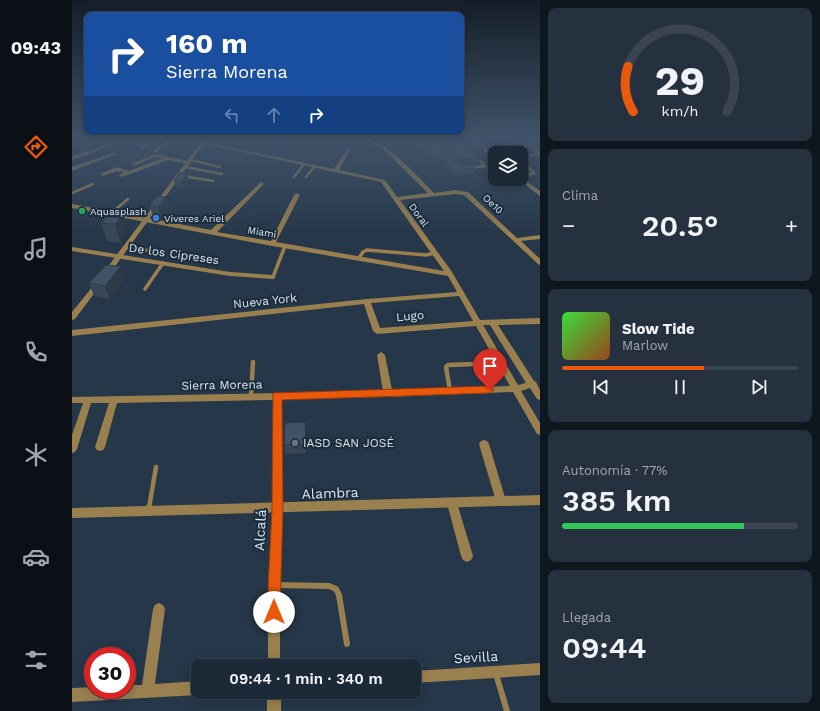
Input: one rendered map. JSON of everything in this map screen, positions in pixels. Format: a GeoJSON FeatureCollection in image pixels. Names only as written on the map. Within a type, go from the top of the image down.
{"type":"FeatureCollection","features":[{"type":"Feature","properties":{"kind":"street"},"geometry":{"type":"LineString","coordinates":[[103,174],[110,171]]}},
{"type":"Feature","properties":{"kind":"street"},"geometry":{"type":"LineString","coordinates":[[72,317],[119,257],[182,171]]}},
{"type":"Feature","properties":{"kind":"street","name":"Doral"},"geometry":{"type":"LineString","coordinates":[[337,171],[383,181],[450,274],[540,431]]}},
{"type":"Feature","properties":{"kind":"street"},"geometry":{"type":"LineString","coordinates":[[409,171],[432,194]]}},
{"type":"Feature","properties":{"kind":"street"},"geometry":{"type":"LineString","coordinates":[[122,175],[130,172]]}},
{"type":"Feature","properties":{"kind":"street"},"geometry":{"type":"LineString","coordinates":[[212,233],[261,184]]}},
{"type":"Feature","properties":{"kind":"street"},"geometry":{"type":"LineString","coordinates":[[528,184],[540,194]]}},
{"type":"Feature","properties":{"kind":"street","name":"Oe10"},"geometry":{"type":"LineString","coordinates":[[396,199],[455,192],[466,193],[540,263]]}},
{"type":"Feature","properties":{"kind":"street"},"geometry":{"type":"LineString","coordinates":[[272,244],[297,195]]}},
{"type":"Feature","properties":{"kind":"street","name":"Miami"},"geometry":{"type":"LineString","coordinates":[[72,206],[272,244],[450,274]]}},
{"type":"Feature","properties":{"kind":"street"},"geometry":{"type":"LineString","coordinates":[[517,240],[540,237]]}},
{"type":"Feature","properties":{"kind":"street","name":"De los Cipreses"},"geometry":{"type":"LineString","coordinates":[[72,249],[230,274],[273,277]]}},
{"type":"Feature","properties":{"kind":"street","name":"Nueva York"},"geometry":{"type":"LineString","coordinates":[[72,333],[367,301],[461,294]]}},
{"type":"Feature","properties":{"kind":"street","name":"Lugo"},"geometry":{"type":"LineString","coordinates":[[367,301],[377,331],[477,323]]}},
{"type":"Feature","properties":{"kind":"street"},"geometry":{"type":"LineString","coordinates":[[477,323],[493,324],[540,321]]}},
{"type":"Feature","properties":{"kind":"street"},"geometry":{"type":"LineString","coordinates":[[493,324],[540,397]]}},
{"type":"Feature","properties":{"kind":"street"},"geometry":{"type":"LineString","coordinates":[[381,355],[388,394]]}},
{"type":"Feature","properties":{"kind":"street","name":"Sierra Morena"},"geometry":{"type":"LineString","coordinates":[[72,400],[388,394],[516,389],[532,384]]}},
{"type":"Feature","properties":{"kind":"street","name":"Alcalá"},"geometry":{"type":"LineString","coordinates":[[274,659],[274,585],[277,508],[277,396]]}},
{"type":"Feature","properties":{"kind":"street"},"geometry":{"type":"LineString","coordinates":[[100,447],[114,399]]}},
{"type":"Feature","properties":{"kind":"street"},"geometry":{"type":"LineString","coordinates":[[72,449],[88,400]]}},
{"type":"Feature","properties":{"kind":"street"},"geometry":{"type":"LineString","coordinates":[[484,444],[501,500]]}},
{"type":"Feature","properties":{"kind":"street","name":"Alambra"},"geometry":{"type":"LineString","coordinates":[[72,513],[540,500]]}},
{"type":"Feature","properties":{"kind":"street"},"geometry":{"type":"LineString","coordinates":[[452,503],[467,556]]}},
{"type":"Feature","properties":{"kind":"street"},"geometry":{"type":"LineString","coordinates":[[148,690],[159,609]]}},
{"type":"Feature","properties":{"kind":"street","name":"Sevilla"},"geometry":{"type":"LineString","coordinates":[[421,677],[540,669]]}},
{"type":"Feature","properties":{"kind":"street"},"geometry":{"type":"LineString","coordinates":[[72,695],[191,688]]}},
{"type":"Feature","properties":{"kind":"street"},"geometry":{"type":"LineString","coordinates":[[274,699],[274,711]]}},
{"type":"Feature","properties":{"kind":"lane"},"geometry":{"type":"LineString","coordinates":[[207,171],[222,174]]}},
{"type":"Feature","properties":{"kind":"lane"},"geometry":{"type":"LineString","coordinates":[[294,177],[298,171]]}},
{"type":"Feature","properties":{"kind":"lane"},"geometry":{"type":"LineString","coordinates":[[306,177],[311,171]]}},
{"type":"Feature","properties":{"kind":"lane"},"geometry":{"type":"LineString","coordinates":[[179,176],[213,181]]}},
{"type":"Feature","properties":{"kind":"lane"},"geometry":{"type":"LineString","coordinates":[[72,192],[93,184]]}},
{"type":"Feature","properties":{"kind":"lane"},"geometry":{"type":"LineString","coordinates":[[110,214],[128,199]]}},
{"type":"Feature","properties":{"kind":"lane"},"geometry":{"type":"LineString","coordinates":[[273,277],[286,246]]}},
{"type":"Feature","properties":{"kind":"lane"},"geometry":{"type":"LineString","coordinates":[[126,247],[151,251]]}},
{"type":"Feature","properties":{"kind":"lane"},"geometry":{"type":"LineString","coordinates":[[360,258],[363,252],[367,250],[426,255],[435,253]]}},
{"type":"Feature","properties":{"kind":"lane"},"geometry":{"type":"LineString","coordinates":[[145,289],[164,263]]}},
{"type":"Feature","properties":{"kind":"lane"},"geometry":{"type":"LineString","coordinates":[[251,396],[253,362]]}},
{"type":"Feature","properties":{"kind":"lane"},"geometry":{"type":"LineString","coordinates":[[450,391],[445,370],[446,367],[448,365],[475,364]]}},
{"type":"Feature","properties":{"kind":"lane"},"geometry":{"type":"LineString","coordinates":[[149,511],[156,467]]}},
{"type":"Feature","properties":{"kind":"lane"},"geometry":{"type":"LineString","coordinates":[[274,585],[329,586],[336,589],[339,595],[347,644]]}},
{"type":"Feature","properties":{"kind":"lane"},"geometry":{"type":"LineString","coordinates":[[496,672],[507,711]]}},
{"type":"Feature","properties":{"kind":"building"},"geometry":{"type":"Polygon","coordinates":[[[180,173],[187,174],[182,181],[174,180],[180,173]]]}},
{"type":"Feature","properties":{"kind":"building"},"geometry":{"type":"Polygon","coordinates":[[[157,196],[166,197],[158,207],[150,205],[157,196]]]}},
{"type":"Feature","properties":{"kind":"building"},"geometry":{"type":"Polygon","coordinates":[[[106,217],[120,218],[115,224],[101,223],[106,217]]]}},
{"type":"Feature","properties":{"kind":"building"},"geometry":{"type":"Polygon","coordinates":[[[106,265],[121,266],[105,286],[89,283],[106,265]]]}},
{"type":"Feature","properties":{"kind":"building"},"geometry":{"type":"Polygon","coordinates":[[[305,422],[306,444],[284,445],[285,423],[305,422]]]}},
{"type":"Feature","properties":{"kind":"place","name":"Aquasplash"},"geometry":{"type":"Point","coordinates":[82,211]}},
{"type":"Feature","properties":{"kind":"place","name":"Viveres Ariel"},"geometry":{"type":"Point","coordinates":[156,218]}},
{"type":"Feature","properties":{"kind":"place","name":"IASD SAN JOSÉ"},"geometry":{"type":"Point","coordinates":[295,443]}},
{"type":"Feature","properties":{"kind":"route"},"geometry":{"type":"LineString","coordinates":[[274,612],[277,508],[277,396],[490,390]]}}]}
